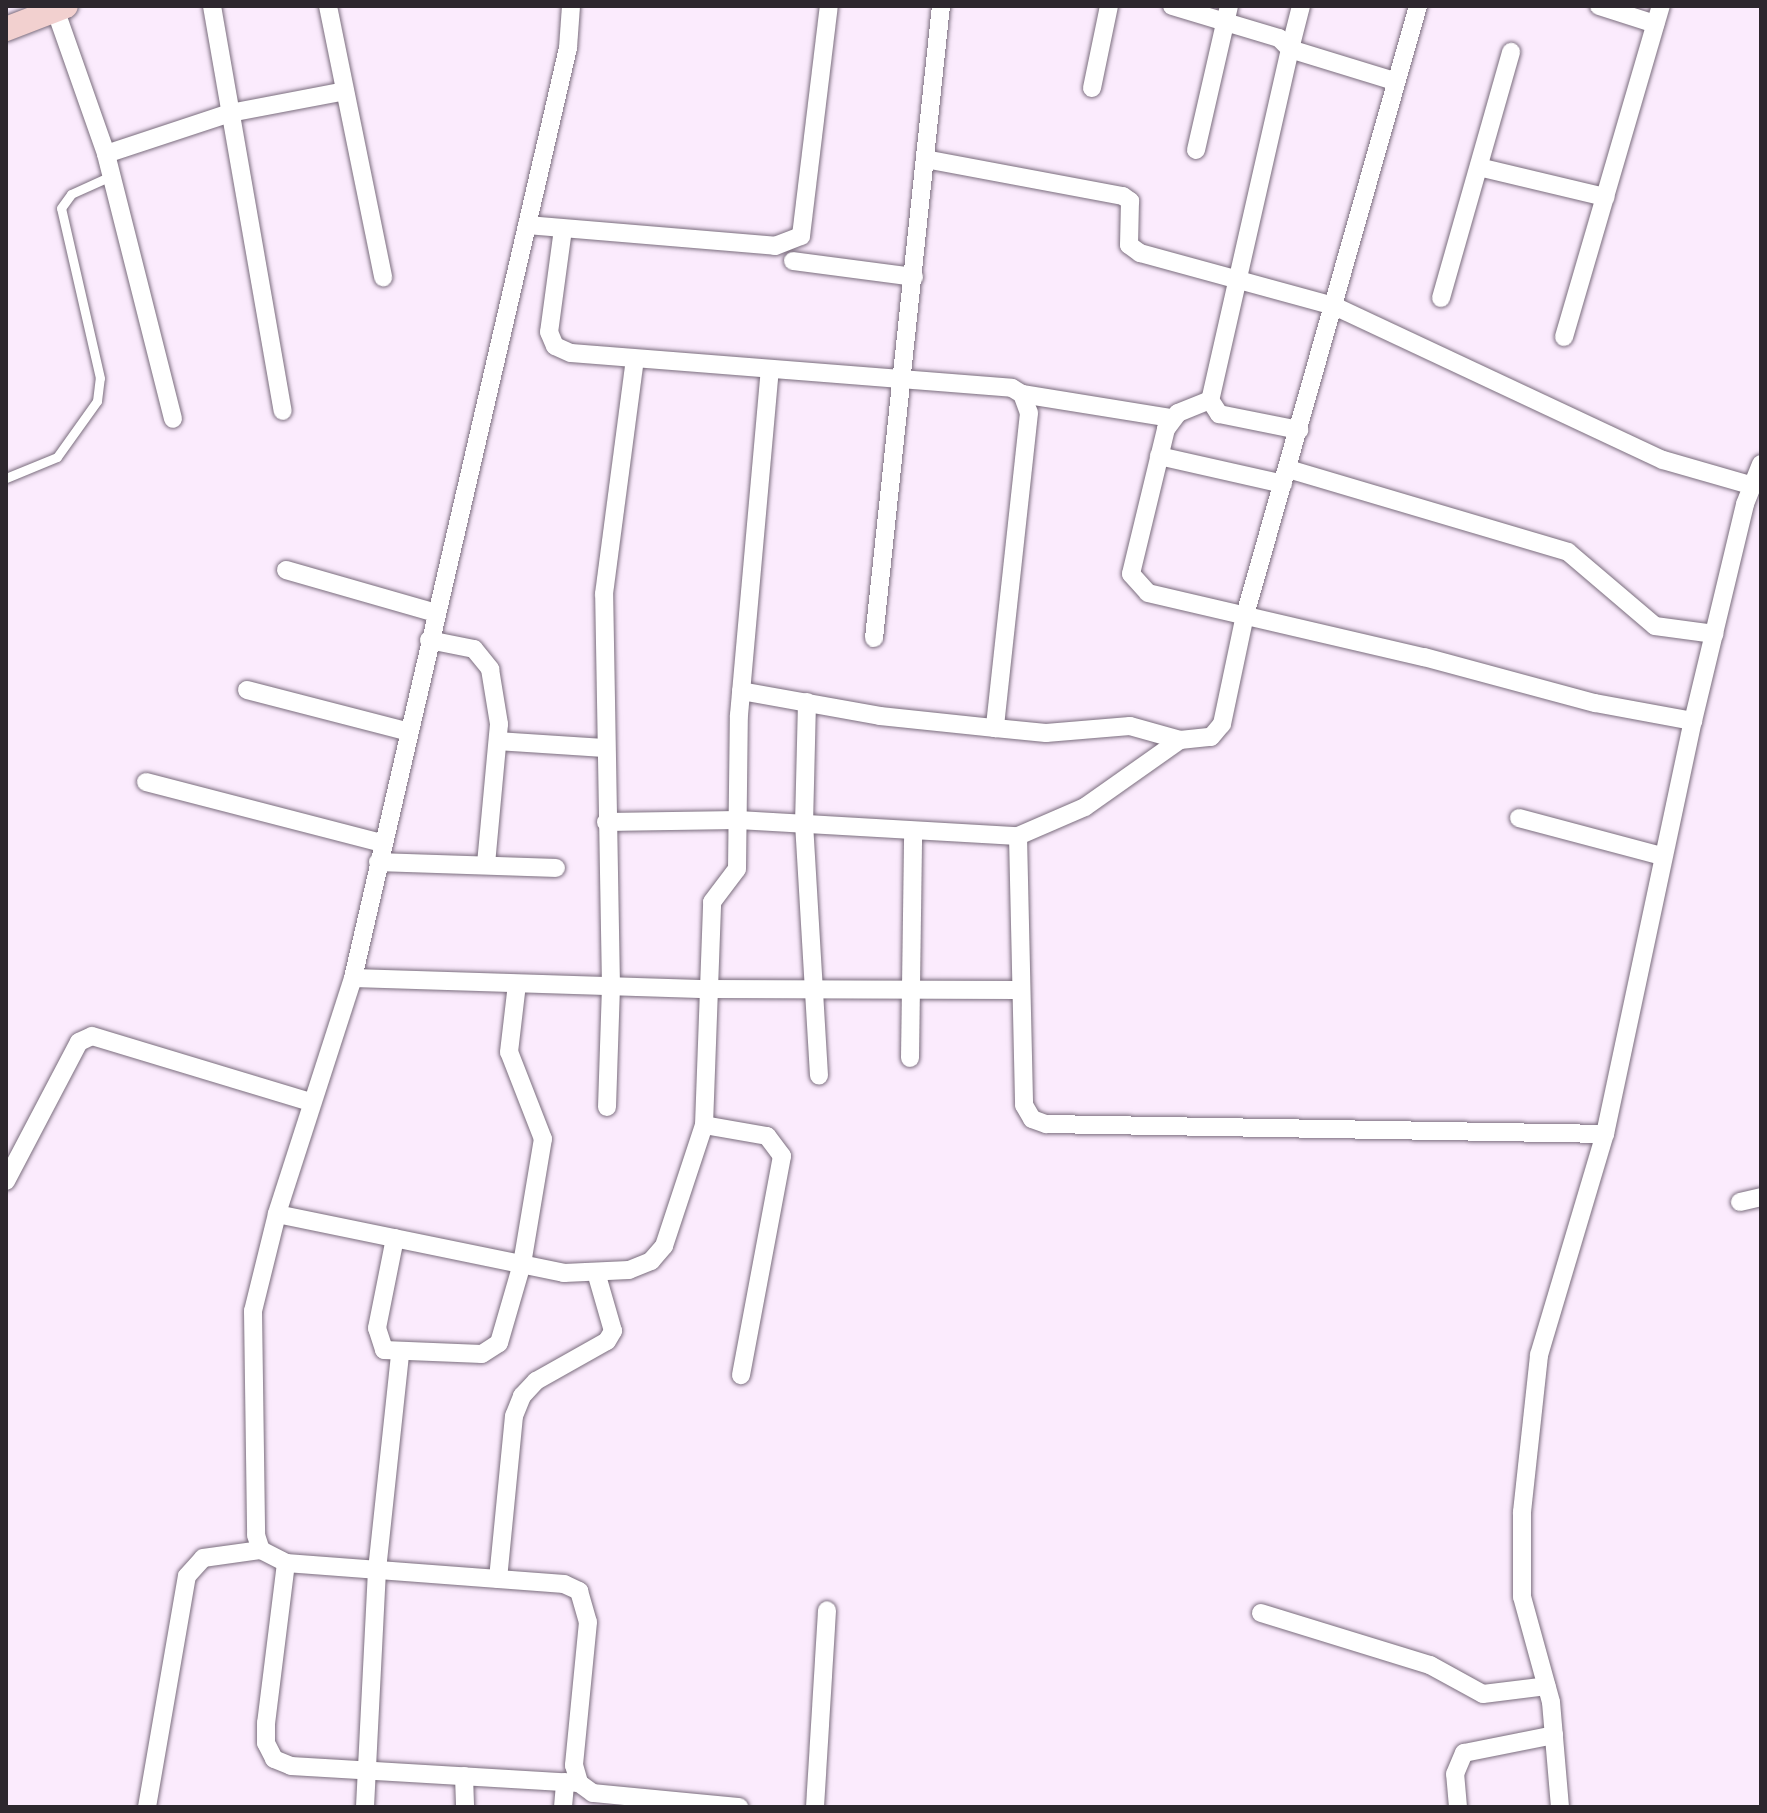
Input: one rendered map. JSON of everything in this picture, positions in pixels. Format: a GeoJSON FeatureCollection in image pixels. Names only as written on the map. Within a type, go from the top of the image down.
{"type":"FeatureCollection","features":[{"type":"Feature","properties":{"kind":"street"},"geometry":{"type":"LineString","coordinates":[[212,6],[283,411]]}},
{"type":"Feature","properties":{"kind":"street"},"geometry":{"type":"LineString","coordinates":[[328,6],[383,277]]}},
{"type":"Feature","properties":{"kind":"street"},"geometry":{"type":"LineString","coordinates":[[261,1550],[256,1535],[252,1321],[277,1214],[353,978],[406,731],[568,48],[571,6]]}},
{"type":"Feature","properties":{"kind":"street"},"geometry":{"type":"LineString","coordinates":[[527,225],[775,246],[801,236],[829,6]]}},
{"type":"Feature","properties":{"kind":"street"},"geometry":{"type":"LineString","coordinates":[[874,638],[941,6]]}},
{"type":"Feature","properties":{"kind":"street"},"geometry":{"type":"LineString","coordinates":[[1092,88],[1109,6]]}},
{"type":"Feature","properties":{"kind":"street"},"geometry":{"type":"LineString","coordinates":[[1172,6],[1228,15],[1279,38],[1290,49],[1394,81]]}},
{"type":"Feature","properties":{"kind":"street"},"geometry":{"type":"LineString","coordinates":[[1299,430],[1219,414],[1210,400],[1301,6]]}},
{"type":"Feature","properties":{"kind":"street"},"geometry":{"type":"LineString","coordinates":[[741,691],[1046,733],[1130,726],[1180,740],[1211,737],[1222,724],[1245,615],[1334,306],[1394,81],[1418,6]]}},
{"type":"Feature","properties":{"kind":"street"},"geometry":{"type":"LineString","coordinates":[[1564,337],[1658,15],[1599,6]]}},
{"type":"Feature","properties":{"kind":"street"},"geometry":{"type":"LineString","coordinates":[[6,29],[59,7],[106,154],[173,419]]}},
{"type":"Feature","properties":{"kind":"street"},"geometry":{"type":"LineString","coordinates":[[1196,150],[1228,15]]}},
{"type":"Feature","properties":{"kind":"street"},"geometry":{"type":"LineString","coordinates":[[1441,298],[1511,52]]}},
{"type":"Feature","properties":{"kind":"street"},"geometry":{"type":"LineString","coordinates":[[106,154],[230,113],[345,91]]}},
{"type":"Feature","properties":{"kind":"street"},"geometry":{"type":"LineString","coordinates":[[925,159],[1123,196],[1130,201],[1129,245],[1140,253],[1334,306],[1663,460],[1750,485]]}},
{"type":"Feature","properties":{"kind":"street"},"geometry":{"type":"LineString","coordinates":[[1479,167],[1605,197]]}},
{"type":"Feature","properties":{"kind":"street"},"geometry":{"type":"LineString","coordinates":[[563,229],[549,332],[555,346],[571,353],[903,384],[1012,388],[1022,394],[1170,418],[1210,400]]}},
{"type":"Feature","properties":{"kind":"street"},"geometry":{"type":"LineString","coordinates":[[793,261],[914,277]]}},
{"type":"Feature","properties":{"kind":"street"},"geometry":{"type":"LineString","coordinates":[[607,1107],[611,987],[603,748],[605,571],[635,359]]}},
{"type":"Feature","properties":{"kind":"street"},"geometry":{"type":"LineString","coordinates":[[277,1214],[564,1273],[629,1270],[651,1261],[664,1246],[704,1125],[712,902],[737,869],[741,691],[770,371]]}},
{"type":"Feature","properties":{"kind":"street"},"geometry":{"type":"LineString","coordinates":[[995,728],[1029,413],[1022,394]]}},
{"type":"Feature","properties":{"kind":"street"},"geometry":{"type":"LineString","coordinates":[[1170,418],[1131,574],[1136,585],[1148,593],[1595,703],[1693,721]]}},
{"type":"Feature","properties":{"kind":"street"},"geometry":{"type":"LineString","coordinates":[[1159,456],[1286,476],[1568,552],[1655,626],[1714,634]]}},
{"type":"Feature","properties":{"kind":"street"},"geometry":{"type":"LineString","coordinates":[[1560,1807],[1547,1686],[1522,1597],[1522,1512],[1539,1355],[1605,1134],[1693,721],[1750,485],[1761,464]]}},
{"type":"Feature","properties":{"kind":"street"},"geometry":{"type":"LineString","coordinates":[[286,570],[436,613]]}},
{"type":"Feature","properties":{"kind":"street"},"geometry":{"type":"LineString","coordinates":[[429,640],[474,649],[484,657],[499,724],[486,863]]}},
{"type":"Feature","properties":{"kind":"street"},"geometry":{"type":"LineString","coordinates":[[247,690],[406,731]]}},
{"type":"Feature","properties":{"kind":"street"},"geometry":{"type":"LineString","coordinates":[[807,702],[804,823],[819,1076]]}},
{"type":"Feature","properties":{"kind":"street"},"geometry":{"type":"LineString","coordinates":[[606,822],[738,820],[1018,836],[1085,807],[1180,740]]}},
{"type":"Feature","properties":{"kind":"street"},"geometry":{"type":"LineString","coordinates":[[498,741],[603,748]]}},
{"type":"Feature","properties":{"kind":"street"},"geometry":{"type":"LineString","coordinates":[[146,782],[382,843]]}},
{"type":"Feature","properties":{"kind":"street"},"geometry":{"type":"LineString","coordinates":[[1519,818],[1662,856]]}},
{"type":"Feature","properties":{"kind":"street"},"geometry":{"type":"LineString","coordinates":[[910,1058],[913,831]]}},
{"type":"Feature","properties":{"kind":"street"},"geometry":{"type":"LineString","coordinates":[[1018,836],[1024,1105],[1032,1119],[1046,1124],[1605,1134]]}},
{"type":"Feature","properties":{"kind":"street"},"geometry":{"type":"LineString","coordinates":[[378,862],[486,863],[556,868]]}},
{"type":"Feature","properties":{"kind":"street"},"geometry":{"type":"LineString","coordinates":[[353,978],[708,989],[812,986],[1020,990]]}},
{"type":"Feature","properties":{"kind":"street"},"geometry":{"type":"LineString","coordinates":[[395,1238],[377,1328],[384,1350],[482,1354],[499,1343],[522,1264],[543,1139],[509,1052],[517,984]]}},
{"type":"Feature","properties":{"kind":"street"},"geometry":{"type":"LineString","coordinates":[[6,1181],[79,1042],[92,1036],[311,1102]]}},
{"type":"Feature","properties":{"kind":"street"},"geometry":{"type":"LineString","coordinates":[[704,1125],[767,1136],[778,1144],[782,1156],[741,1375]]}},
{"type":"Feature","properties":{"kind":"street"},"geometry":{"type":"LineString","coordinates":[[1740,1202],[1761,1197]]}},
{"type":"Feature","properties":{"kind":"street"},"geometry":{"type":"LineString","coordinates":[[498,1579],[514,1416],[522,1396],[536,1381],[607,1341],[613,1331],[596,1272]]}},
{"type":"Feature","properties":{"kind":"street"},"geometry":{"type":"LineString","coordinates":[[365,1807],[377,1570],[400,1353]]}},
{"type":"Feature","properties":{"kind":"street"},"geometry":{"type":"LineString","coordinates":[[147,1807],[187,1576],[203,1558],[261,1550],[286,1563],[564,1584],[579,1591],[587,1602],[572,1783],[563,1807]]}},
{"type":"Feature","properties":{"kind":"street"},"geometry":{"type":"LineString","coordinates":[[286,1563],[266,1743],[274,1759],[291,1766],[572,1783],[593,1793],[689,1805],[739,1807]]}},
{"type":"Feature","properties":{"kind":"street"},"geometry":{"type":"LineString","coordinates":[[815,1807],[827,1610]]}},
{"type":"Feature","properties":{"kind":"street"},"geometry":{"type":"LineString","coordinates":[[1261,1613],[1430,1665],[1483,1694],[1547,1686]]}},
{"type":"Feature","properties":{"kind":"street"},"geometry":{"type":"LineString","coordinates":[[1458,1807],[1455,1774],[1464,1753],[1554,1735]]}},
{"type":"Feature","properties":{"kind":"street"},"geometry":{"type":"LineString","coordinates":[[464,1776],[465,1807]]}},
{"type":"Feature","properties":{"kind":"lane"},"geometry":{"type":"LineString","coordinates":[[6,478],[57,457],[97,401],[100,378],[61,208],[71,194],[111,176]]}}]}
